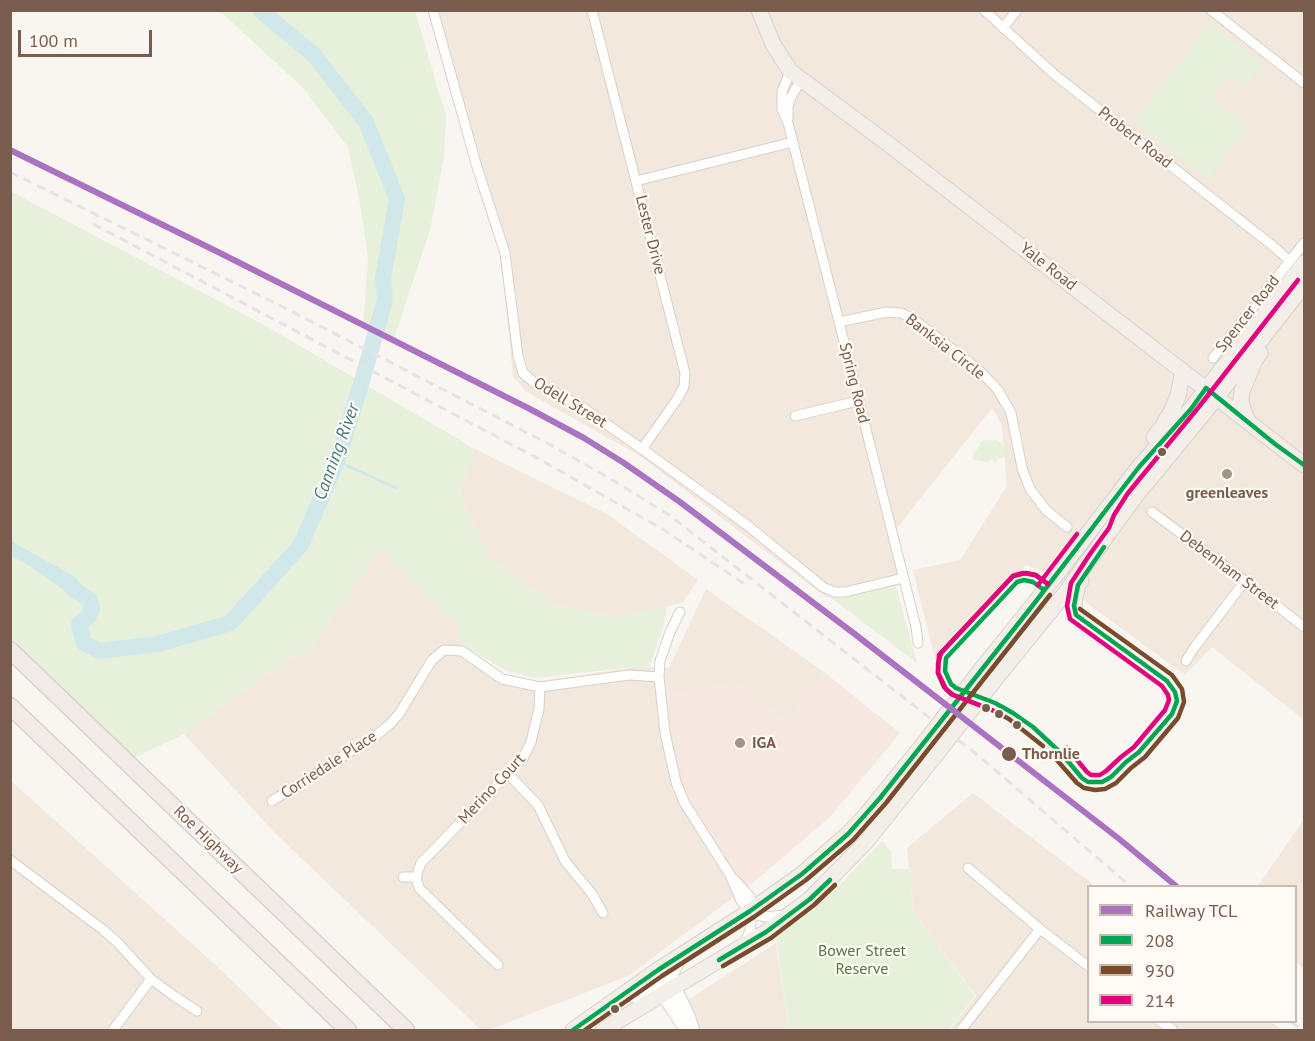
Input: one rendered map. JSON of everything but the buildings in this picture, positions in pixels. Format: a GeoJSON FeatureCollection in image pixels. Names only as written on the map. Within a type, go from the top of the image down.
{"type":"FeatureCollection","features":[{"type":"Feature","properties":{"kind":"highway","name":"Roe Highway"},"geometry":{"type":"LineString","coordinates":[[10,650],[405,1030]]}},
{"type":"Feature","properties":{"kind":"highway"},"geometry":{"type":"LineString","coordinates":[[10,706],[348,1030]]}},
{"type":"Feature","properties":{"kind":"main road"},"geometry":{"type":"LineString","coordinates":[[759,10],[773,45],[795,75]]}},
{"type":"Feature","properties":{"kind":"main road","name":"Yale Road"},"geometry":{"type":"LineString","coordinates":[[795,75],[887,143],[1305,465]]}},
{"type":"Feature","properties":{"kind":"main road","name":"Spencer Road"},"geometry":{"type":"LineString","coordinates":[[603,1030],[765,933],[810,900],[838,873],[893,810],[1066,592],[1211,393],[1297,262]]}},
{"type":"Feature","properties":{"kind":"main road","name":"Spencer Road"},"geometry":{"type":"LineString","coordinates":[[573,1030],[802,874],[848,834],[921,747],[1139,466],[1191,409],[1211,393],[1299,299],[1305,285]]}},
{"type":"Feature","properties":{"kind":"main road"},"geometry":{"type":"LineString","coordinates":[[1248,422],[1241,403],[1242,391],[1255,360],[1268,342],[1279,319]]}},
{"type":"Feature","properties":{"kind":"main road"},"geometry":{"type":"LineString","coordinates":[[1139,466],[1149,443],[1173,410],[1183,371]]}},
{"type":"Feature","properties":{"kind":"main road"},"geometry":{"type":"LineString","coordinates":[[1076,615],[1074,606],[1078,585],[1116,532],[1121,518]]}},
{"type":"Feature","properties":{"kind":"main road"},"geometry":{"type":"LineString","coordinates":[[815,863],[825,868],[834,865],[875,821],[893,810]]}},
{"type":"Feature","properties":{"kind":"main road"},"geometry":{"type":"LineString","coordinates":[[669,991],[671,974],[680,956]]}},
{"type":"Feature","properties":{"kind":"main road"},"geometry":{"type":"LineString","coordinates":[[573,1030],[596,1021],[650,985],[661,985],[678,996],[691,1029]]}},
{"type":"Feature","properties":{"kind":"street","name":"Odell Street"},"geometry":{"type":"LineString","coordinates":[[433,10],[477,167],[505,253],[518,356],[523,373],[536,384],[585,409],[642,449],[747,525],[823,587],[834,592],[845,592],[903,578]]}},
{"type":"Feature","properties":{"kind":"street","name":"Lester Drive"},"geometry":{"type":"LineString","coordinates":[[592,10],[685,373],[684,386],[678,398],[642,449]]}},
{"type":"Feature","properties":{"kind":"street","name":"Probert Road"},"geometry":{"type":"LineString","coordinates":[[984,10],[1055,75],[1273,246],[1297,262]]}},
{"type":"Feature","properties":{"kind":"street"},"geometry":{"type":"LineString","coordinates":[[1003,28],[1017,10]]}},
{"type":"Feature","properties":{"kind":"street"},"geometry":{"type":"LineString","coordinates":[[1210,10],[1305,83]]}},
{"type":"Feature","properties":{"kind":"street","name":"Spring Road"},"geometry":{"type":"LineString","coordinates":[[788,123],[788,106],[795,75]]}},
{"type":"Feature","properties":{"kind":"street","name":"Spring Road"},"geometry":{"type":"LineString","coordinates":[[795,75],[782,92],[782,109],[788,123],[839,322],[916,627],[918,643]]}},
{"type":"Feature","properties":{"kind":"street"},"geometry":{"type":"LineString","coordinates":[[636,181],[793,142]]}},
{"type":"Feature","properties":{"kind":"street","name":"Spencer Road"},"geometry":{"type":"LineString","coordinates":[[1213,358],[1297,262],[1305,243]]}},
{"type":"Feature","properties":{"kind":"street","name":"Banksia Circle"},"geometry":{"type":"LineString","coordinates":[[839,322],[887,312],[901,313],[912,318],[978,369],[998,390],[1011,413],[1022,468],[1030,489],[1046,510],[1067,527]]}},
{"type":"Feature","properties":{"kind":"street"},"geometry":{"type":"LineString","coordinates":[[795,416],[858,401]]}},
{"type":"Feature","properties":{"kind":"street","name":"Debenham Street"},"geometry":{"type":"LineString","coordinates":[[1152,512],[1305,627]]}},
{"type":"Feature","properties":{"kind":"street"},"geometry":{"type":"LineString","coordinates":[[1186,661],[1245,580]]}},
{"type":"Feature","properties":{"kind":"street"},"geometry":{"type":"LineString","coordinates":[[680,612],[660,661],[659,677],[665,733],[676,782],[689,811],[730,875],[741,901],[757,915],[764,917],[795,911]]}},
{"type":"Feature","properties":{"kind":"street","name":"Corriedale Place"},"geometry":{"type":"LineString","coordinates":[[272,801],[378,734],[390,724],[399,714],[432,660],[444,650],[462,651],[502,679],[540,687],[629,675],[659,677]]}},
{"type":"Feature","properties":{"kind":"street","name":"Merino Court"},"geometry":{"type":"LineString","coordinates":[[416,877],[421,863],[523,758],[531,742],[540,687]]}},
{"type":"Feature","properties":{"kind":"street"},"geometry":{"type":"LineString","coordinates":[[508,774],[538,805],[565,861],[592,894],[603,913]]}},
{"type":"Feature","properties":{"kind":"street"},"geometry":{"type":"LineString","coordinates":[[10,860],[102,929],[152,979],[197,1011]]}},
{"type":"Feature","properties":{"kind":"street"},"geometry":{"type":"LineString","coordinates":[[968,868],[1040,929],[1087,964]]}},
{"type":"Feature","properties":{"kind":"street"},"geometry":{"type":"LineString","coordinates":[[403,877],[416,877],[419,888],[498,965]]}},
{"type":"Feature","properties":{"kind":"street"},"geometry":{"type":"LineString","coordinates":[[744,944],[750,931],[750,910]]}},
{"type":"Feature","properties":{"kind":"street"},"geometry":{"type":"LineString","coordinates":[[966,1029],[1040,929]]}},
{"type":"Feature","properties":{"kind":"street"},"geometry":{"type":"LineString","coordinates":[[112,1030],[152,979]]}},
{"type":"Feature","properties":{"kind":"shaded area"},"geometry":{"type":"Polygon","coordinates":[[[428,11],[1304,11],[1304,720],[1212,647],[1185,675],[1046,573],[1026,565],[936,663],[913,570],[960,560],[1007,486],[1002,425],[992,408],[897,528],[904,570],[897,581],[827,598],[640,456],[525,391],[513,376],[501,257],[428,11]]]}},
{"type":"Feature","properties":{"kind":"shaded area"},"geometry":{"type":"Polygon","coordinates":[[[475,449],[607,514],[698,580],[683,602],[653,611],[613,617],[553,604],[489,558],[459,492],[475,449]]]}},
{"type":"Feature","properties":{"kind":"shaded area"},"geometry":{"type":"Polygon","coordinates":[[[381,548],[457,625],[462,649],[503,674],[535,682],[643,666],[669,668],[706,589],[824,672],[787,722],[735,682],[698,816],[750,885],[628,976],[489,1030],[481,1030],[274,832],[184,734],[252,684],[314,644],[381,548]]]}},
{"type":"Feature","properties":{"kind":"shaded area"},"geometry":{"type":"Polygon","coordinates":[[[824,672],[900,733],[829,818],[750,885],[698,816],[682,772],[667,694],[735,682],[787,722],[824,672]]]}},
{"type":"Feature","properties":{"kind":"shaded area"},"geometry":{"type":"Polygon","coordinates":[[[10,780],[221,970],[283,1030],[11,1030],[10,780]]]}},
{"type":"Feature","properties":{"kind":"shaded area"},"geometry":{"type":"Polygon","coordinates":[[[973,793],[1094,885],[1087,885],[1087,1023],[1272,1023],[1283,1030],[950,1030],[976,996],[914,912],[907,848],[973,793]]]}},
{"type":"Feature","properties":{"kind":"shaded area"},"geometry":{"type":"Polygon","coordinates":[[[1304,819],[1304,969],[1297,963],[1297,885],[1259,885],[1304,819]]]}},
{"type":"Feature","properties":{"kind":"shaded area"},"geometry":{"type":"Polygon","coordinates":[[[776,943],[789,1030],[687,1030],[682,1004],[776,943]]]}},
{"type":"Feature","properties":{"kind":"green space"},"geometry":{"type":"Polygon","coordinates":[[[220,11],[415,11],[446,116],[444,157],[430,230],[393,342],[363,328],[368,256],[348,147],[303,88],[220,11]]]}},
{"type":"Feature","properties":{"kind":"green space"},"geometry":{"type":"Polygon","coordinates":[[[1209,23],[1262,64],[1246,85],[1230,73],[1211,98],[1247,128],[1208,179],[1134,121],[1209,23]]]}},
{"type":"Feature","properties":{"kind":"green space"},"geometry":{"type":"Polygon","coordinates":[[[10,191],[266,326],[475,449],[459,492],[489,558],[553,604],[613,617],[667,607],[662,631],[650,666],[535,678],[507,671],[461,645],[457,625],[381,549],[314,644],[252,684],[184,734],[134,758],[11,639],[10,191]]]}},
{"type":"Feature","properties":{"kind":"green space"},"geometry":{"type":"Polygon","coordinates":[[[997,440],[1006,451],[1006,457],[997,459],[996,463],[992,460],[987,462],[974,460],[972,457],[982,441],[997,440]]]}},
{"type":"Feature","properties":{"kind":"green space"},"geometry":{"type":"Polygon","coordinates":[[[895,583],[917,663],[830,597],[895,583]]]}},
{"type":"Feature","properties":{"kind":"green space","name":"Bower Street Reserve"},"geometry":{"type":"Polygon","coordinates":[[[882,841],[891,851],[892,869],[909,869],[914,912],[975,996],[949,1030],[789,1030],[776,937],[831,894],[882,841]]]}},
{"type":"Feature","properties":{"kind":"water"},"geometry":{"type":"Polygon","coordinates":[[[11,541],[74,576],[90,600],[76,598],[27,564],[11,556],[11,541]]]}},
{"type":"Feature","properties":{"kind":"waterway","name":"Canning River"},"geometry":{"type":"LineString","coordinates":[[72,588],[90,600],[92,609],[88,617],[79,624],[84,643],[99,651],[158,644],[230,623],[301,545],[337,461],[385,300],[383,278],[397,199],[366,122],[314,55],[260,10]]}},
{"type":"Feature","properties":{"kind":"waterway"},"geometry":{"type":"LineString","coordinates":[[337,461],[396,488]]}},
{"type":"Feature","properties":{"kind":"railway"},"geometry":{"type":"LineString","coordinates":[[10,172],[281,306],[547,443],[669,515],[980,757],[1129,885]]}},
{"type":"Feature","properties":{"kind":"railway"},"geometry":{"type":"LineString","coordinates":[[93,224],[539,459],[664,530],[749,587]]}},
{"type":"Feature","properties":{"kind":"railway"},"geometry":{"type":"LineString","coordinates":[[1292,1023],[1303,1030]]}},
{"type":"Feature","properties":{"kind":"rail line","name":"TCL"},"geometry":{"type":"LineString","coordinates":[[10,150],[528,408],[584,438],[624,463],[680,502],[856,635],[1118,838],[1175,885]]}},
{"type":"Feature","properties":{"kind":"transit line","name":"214"},"geometry":{"type":"LineString","coordinates":[[1067,748],[1087,772],[1091,775],[1100,775],[1134,747],[1165,710],[1169,700],[1162,686],[1070,619],[1067,606],[1071,583],[1109,528],[1114,515],[1128,493],[1298,280]]}},
{"type":"Feature","properties":{"kind":"transit line","name":"208"},"geometry":{"type":"LineString","coordinates":[[573,1030],[802,874],[848,834],[880,798],[1139,467],[1191,409],[1206,388],[1304,465]]}},
{"type":"Feature","properties":{"kind":"transit line","name":"214"},"geometry":{"type":"LineString","coordinates":[[1038,585],[1077,534]]}},
{"type":"Feature","properties":{"kind":"transit line","name":"208"},"geometry":{"type":"LineString","coordinates":[[1044,590],[1033,582],[1024,580],[1017,582],[946,658],[945,671],[951,684],[956,688],[995,703],[1033,727],[1061,753],[1082,778],[1088,782],[1102,782],[1139,752],[1172,714],[1177,701],[1175,692],[1167,681],[1076,615],[1074,606],[1078,585],[1104,547]]}},
{"type":"Feature","properties":{"kind":"transit line","name":"214"},"geometry":{"type":"LineString","coordinates":[[992,710],[953,695],[946,689],[938,673],[939,655],[1013,576],[1023,573],[1035,575],[1048,584]]}},
{"type":"Feature","properties":{"kind":"transit line","name":"930"},"geometry":{"type":"LineString","coordinates":[[1043,746],[1009,719],[951,694],[944,687],[938,673],[938,664],[941,653],[1013,576],[1026,573],[1036,575],[1048,584]]}},
{"type":"Feature","properties":{"kind":"transit line","name":"930"},"geometry":{"type":"LineString","coordinates":[[585,1030],[662,976],[754,917],[806,880],[853,840],[886,803],[1050,595]]}},
{"type":"Feature","properties":{"kind":"transit line","name":"930"},"geometry":{"type":"LineString","coordinates":[[1055,758],[1084,788],[1105,789],[1116,783],[1145,757],[1178,718],[1184,702],[1182,689],[1172,675],[1080,609]]}},
{"type":"Feature","properties":{"kind":"transit line","name":"208"},"geometry":{"type":"LineString","coordinates":[[719,960],[766,932],[810,899],[830,880]]}},
{"type":"Feature","properties":{"kind":"transit line","name":"930"},"geometry":{"type":"LineString","coordinates":[[723,966],[771,938],[814,905],[835,885]]}},
{"type":"Feature","properties":{"kind":"place","name":"greenleaves"},"geometry":{"type":"Point","coordinates":[1227,474]}},
{"type":"Feature","properties":{"kind":"place","name":"IGA"},"geometry":{"type":"Point","coordinates":[740,743]}},
{"type":"Feature","properties":{"kind":"place","name":"Thornlie"},"geometry":{"type":"Point","coordinates":[1009,754]}}]}
